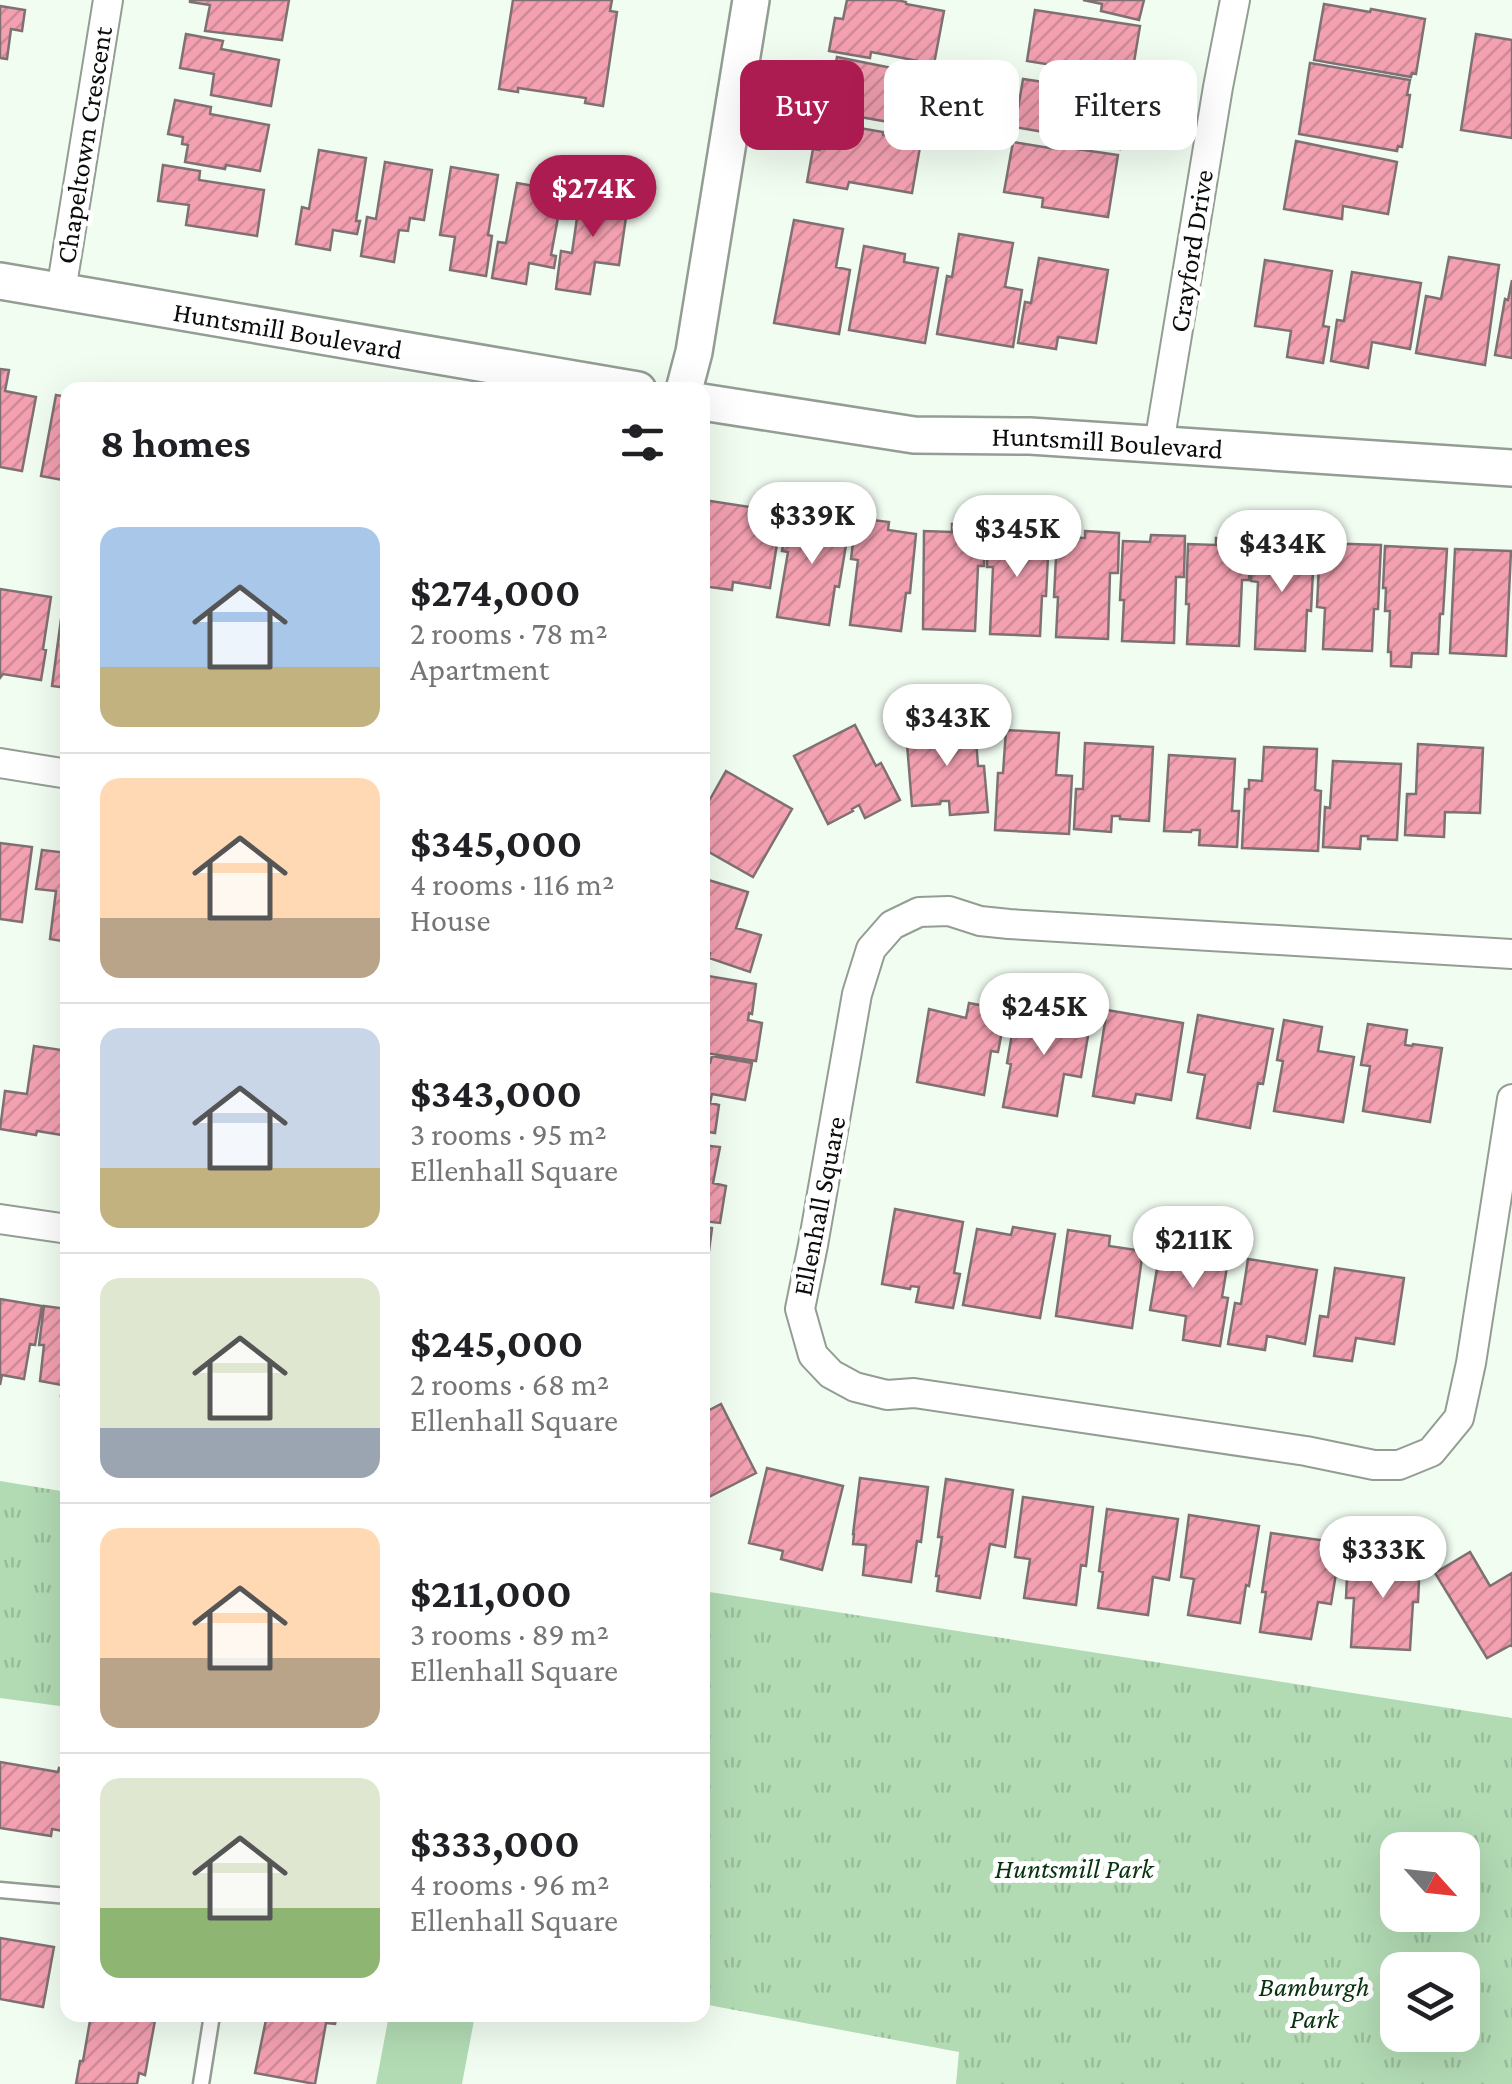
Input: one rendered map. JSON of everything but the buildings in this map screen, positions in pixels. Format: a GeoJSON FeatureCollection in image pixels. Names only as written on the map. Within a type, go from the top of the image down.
{"type":"FeatureCollection","features":[{"type":"Feature","properties":{"kind":"street","name":"Chapeltown Crescent"},"geometry":{"type":"LineString","coordinates":[[60,291],[108,0]]}},
{"type":"Feature","properties":{"kind":"street"},"geometry":{"type":"LineString","coordinates":[[686,382],[751,0]]}},
{"type":"Feature","properties":{"kind":"street","name":"Crayford Drive"},"geometry":{"type":"LineString","coordinates":[[1158,444],[1235,0]]}},
{"type":"Feature","properties":{"kind":"street","name":"Huntsmill Boulevard"},"geometry":{"type":"LineString","coordinates":[[0,281],[591,382]]}},
{"type":"Feature","properties":{"kind":"street","name":"Huntsmill Boulevard"},"geometry":{"type":"LineString","coordinates":[[710,403],[914,435],[1030,436],[1512,468]]}},
{"type":"Feature","properties":{"kind":"street"},"geometry":{"type":"LineString","coordinates":[[0,763],[60,773]]}},
{"type":"Feature","properties":{"kind":"street","name":"Ellenhall Square"},"geometry":{"type":"LineString","coordinates":[[1512,954],[1010,924],[980,921],[949,910],[919,912],[892,926],[871,949],[857,994],[800,1310],[813,1356],[831,1374],[855,1387],[887,1396],[914,1393],[1398,1466],[1430,1452],[1459,1418],[1471,1364],[1512,1098]]}},
{"type":"Feature","properties":{"kind":"street"},"geometry":{"type":"LineString","coordinates":[[0,1218],[60,1228]]}},
{"type":"Feature","properties":{"kind":"lane"},"geometry":{"type":"LineString","coordinates":[[0,1890],[60,1895]]}},
{"type":"Feature","properties":{"kind":"lane"},"geometry":{"type":"LineString","coordinates":[[200,2084],[211,2022]]}},
{"type":"Feature","properties":{"kind":"green space"},"geometry":{"type":"Polygon","coordinates":[[[0,1481],[60,1491],[60,1706],[0,1698],[0,1481]]]}},
{"type":"Feature","properties":{"kind":"green space","name":"Huntsmill Park"},"geometry":{"type":"Polygon","coordinates":[[[710,1592],[1512,1718],[1512,2084],[956,2084],[959,2052],[710,2005],[710,1592]]]}},
{"type":"Feature","properties":{"kind":"green space"},"geometry":{"type":"Polygon","coordinates":[[[388,2022],[474,2022],[462,2084],[376,2084],[388,2022]]]}},
{"type":"Feature","properties":{"kind":"park label","name":"Bamburgh Park"},"geometry":{"type":"Point","coordinates":[1314,2002]}}]}
